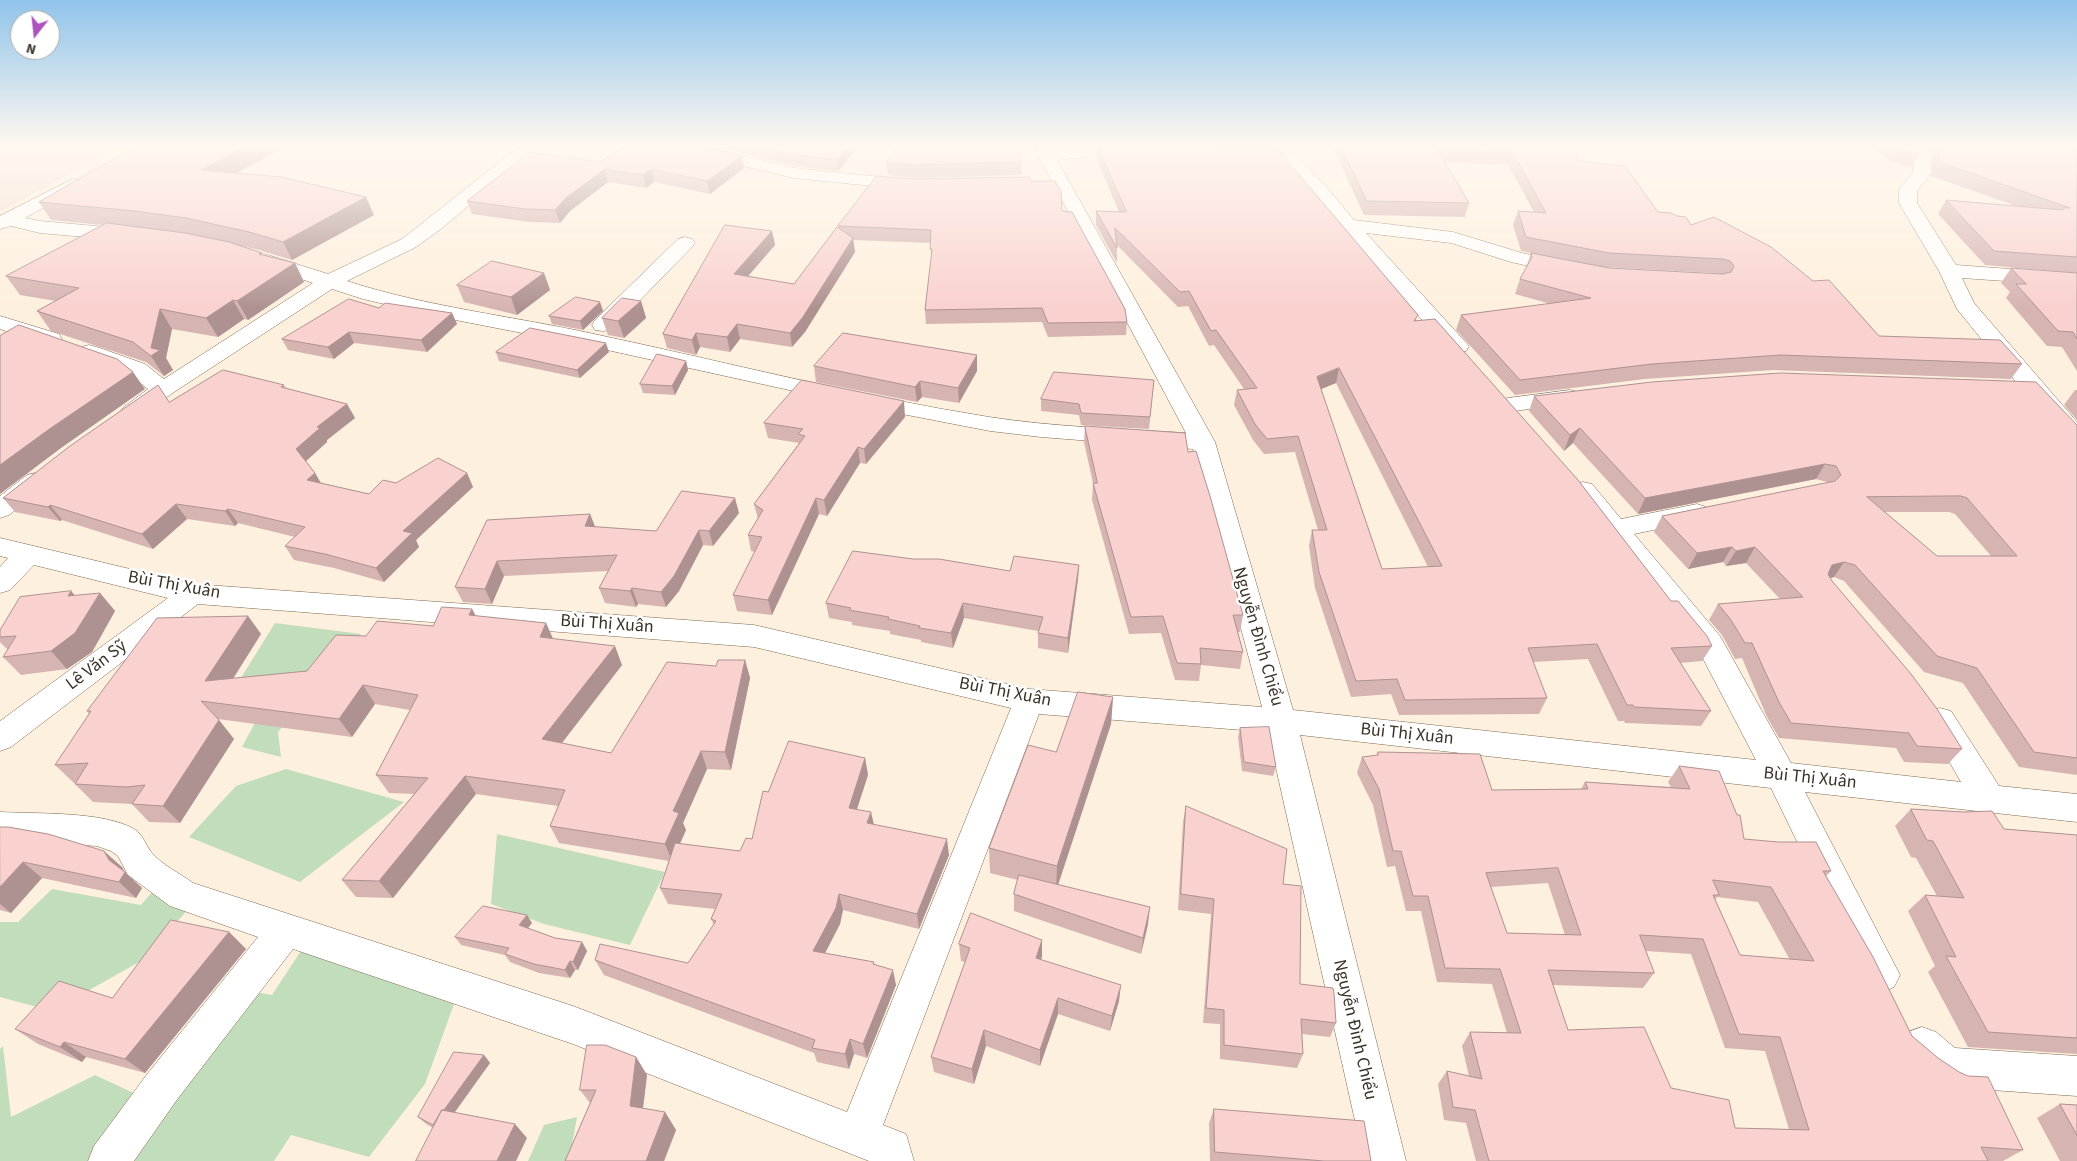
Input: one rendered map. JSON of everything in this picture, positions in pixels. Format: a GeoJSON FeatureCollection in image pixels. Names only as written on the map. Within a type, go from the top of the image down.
{"type":"FeatureCollection","features":[{"type":"Feature","properties":{"kind":"street"},"geometry":{"type":"LineString","coordinates":[[4,222],[44,200]]}},
{"type":"Feature","properties":{"kind":"street"},"geometry":{"type":"LineString","coordinates":[[111,427],[163,389],[330,281],[409,243],[464,200]]}},
{"type":"Feature","properties":{"kind":"street","name":"Nguyễn Đình Chiểu"},"geometry":{"type":"LineString","coordinates":[[1066,200],[1203,442],[1281,721],[1385,1161]]}},
{"type":"Feature","properties":{"kind":"street"},"geometry":{"type":"LineString","coordinates":[[1328,200],[1470,361]]}},
{"type":"Feature","properties":{"kind":"street"},"geometry":{"type":"LineString","coordinates":[[1908,200],[1949,271],[1964,304],[2077,437]]}},
{"type":"Feature","properties":{"kind":"street"},"geometry":{"type":"LineString","coordinates":[[4,222],[152,238]]}},
{"type":"Feature","properties":{"kind":"street"},"geometry":{"type":"LineString","coordinates":[[1348,225],[1453,238],[1518,258],[1583,271]]}},
{"type":"Feature","properties":{"kind":"street"},"geometry":{"type":"LineString","coordinates":[[589,339],[685,243]]}},
{"type":"Feature","properties":{"kind":"street"},"geometry":{"type":"LineString","coordinates":[[245,254],[370,295],[440,311],[589,339],[871,401],[990,424],[1041,430],[1203,442]]}},
{"type":"Feature","properties":{"kind":"street"},"geometry":{"type":"LineString","coordinates":[[1949,271],[2077,280]]}},
{"type":"Feature","properties":{"kind":"street"},"geometry":{"type":"LineString","coordinates":[[0,322],[137,369],[163,389]]}},
{"type":"Feature","properties":{"kind":"street"},"geometry":{"type":"LineString","coordinates":[[2004,387],[2068,397]]}},
{"type":"Feature","properties":{"kind":"street"},"geometry":{"type":"LineString","coordinates":[[1527,427],[1502,397],[1586,395]]}},
{"type":"Feature","properties":{"kind":"street"},"geometry":{"type":"LineString","coordinates":[[0,509],[55,466]]}},
{"type":"Feature","properties":{"kind":"street"},"geometry":{"type":"LineString","coordinates":[[1565,470],[1710,644],[1781,776],[1910,1035],[1930,1054],[1949,1067],[2077,1076]]}},
{"type":"Feature","properties":{"kind":"street"},"geometry":{"type":"LineString","coordinates":[[1616,529],[1721,508]]}},
{"type":"Feature","properties":{"kind":"street","name":"Bùi Thị Xuân"},"geometry":{"type":"LineString","coordinates":[[0,547],[193,594],[754,636],[1029,701],[1281,721],[2077,808]]}},
{"type":"Feature","properties":{"kind":"street"},"geometry":{"type":"LineString","coordinates":[[0,583],[29,554]]}},
{"type":"Feature","properties":{"kind":"street","name":"Lê Văn Sỹ"},"geometry":{"type":"LineString","coordinates":[[0,738],[193,594]]}},
{"type":"Feature","properties":{"kind":"street"},"geometry":{"type":"LineString","coordinates":[[1926,700],[1988,797]]}},
{"type":"Feature","properties":{"kind":"street"},"geometry":{"type":"LineString","coordinates":[[858,1136],[1029,701]]}},
{"type":"Feature","properties":{"kind":"street"},"geometry":{"type":"LineString","coordinates":[[0,826],[97,832],[121,839],[130,846],[140,864],[182,895],[285,931],[573,1025],[891,1149],[893,1161]]}},
{"type":"Feature","properties":{"kind":"street"},"geometry":{"type":"LineString","coordinates":[[109,1161],[162,1087],[285,931]]}},
{"type":"Feature","properties":{"kind":"shaded area"},"geometry":{"type":"Polygon","coordinates":[[[0,200],[22,200],[0,212],[0,200]]]}},
{"type":"Feature","properties":{"kind":"green space"},"geometry":{"type":"Polygon","coordinates":[[[275,623],[361,634],[278,732],[281,757],[242,747],[274,687],[239,681],[275,623]]]}},
{"type":"Feature","properties":{"kind":"green space"},"geometry":{"type":"Polygon","coordinates":[[[286,769],[404,802],[300,882],[189,837],[236,786],[286,769]]]}},
{"type":"Feature","properties":{"kind":"green space"},"geometry":{"type":"Polygon","coordinates":[[[497,834],[665,872],[630,945],[544,924],[491,904],[497,834]]]}},
{"type":"Feature","properties":{"kind":"green space"},"geometry":{"type":"Polygon","coordinates":[[[170,871],[205,891],[141,961],[52,1011],[0,997],[0,922],[18,922],[52,889],[141,905],[170,871]]]}},
{"type":"Feature","properties":{"kind":"green space"},"geometry":{"type":"Polygon","coordinates":[[[312,934],[465,974],[425,1084],[369,1157],[291,1135],[274,1161],[0,1161],[0,1049],[3,1046],[11,1117],[95,1075],[140,1096],[233,988],[272,995],[312,934]]]}},
{"type":"Feature","properties":{"kind":"green space"},"geometry":{"type":"Polygon","coordinates":[[[577,1117],[569,1161],[528,1161],[544,1125],[577,1117]]]}},
{"type":"Feature","properties":{"kind":"building"},"geometry":{"type":"Polygon","coordinates":[[[42,200],[360,200],[283,242],[249,232],[186,218],[39,202],[42,200]]]}},
{"type":"Feature","properties":{"kind":"building"},"geometry":{"type":"Polygon","coordinates":[[[564,200],[555,210],[525,209],[467,201],[564,200]]]}},
{"type":"Feature","properties":{"kind":"building"},"geometry":{"type":"Polygon","coordinates":[[[858,200],[1061,200],[1062,211],[1072,212],[1125,309],[1127,322],[1048,323],[1042,308],[925,310],[932,249],[930,249],[931,230],[838,226],[858,200]]]}},
{"type":"Feature","properties":{"kind":"building"},"geometry":{"type":"Polygon","coordinates":[[[1121,200],[1321,200],[1418,315],[1414,321],[1435,319],[1578,480],[1671,601],[1678,601],[1707,636],[1712,646],[1671,648],[1711,711],[1627,705],[1597,644],[1528,648],[1547,698],[1405,700],[1397,679],[1356,681],[1319,572],[1312,530],[1327,530],[1298,436],[1267,439],[1255,424],[1237,390],[1257,388],[1216,330],[1211,331],[1189,291],[1180,292],[1115,228],[1117,248],[1096,211],[1126,212],[1121,200]],[[1339,368],[1317,377],[1382,569],[1442,566],[1339,368]]]}},
{"type":"Feature","properties":{"kind":"building"},"geometry":{"type":"Polygon","coordinates":[[[1467,200],[1469,203],[1367,201],[1467,200]]]}},
{"type":"Feature","properties":{"kind":"building"},"geometry":{"type":"Polygon","coordinates":[[[1539,200],[1650,200],[1658,212],[1686,217],[1691,225],[1714,217],[1771,247],[1813,281],[1829,280],[1879,336],[2000,340],[2022,364],[1781,355],[1652,364],[1520,380],[1461,315],[1591,298],[1520,279],[1532,257],[1531,253],[1609,268],[1723,274],[1731,272],[1734,266],[1730,261],[1723,259],[1609,253],[1526,237],[1518,211],[1546,213],[1539,200]]]}},
{"type":"Feature","properties":{"kind":"building"},"geometry":{"type":"Polygon","coordinates":[[[1946,200],[2063,210],[2063,208],[2070,208],[2048,200],[2077,200],[2077,257],[1994,251],[1946,200]]]}},
{"type":"Feature","properties":{"kind":"building"},"geometry":{"type":"Polygon","coordinates":[[[107,223],[185,233],[229,242],[262,253],[259,254],[295,263],[237,301],[233,300],[206,318],[160,309],[151,348],[160,350],[151,356],[133,342],[37,311],[79,288],[6,276],[107,223]]]}},
{"type":"Feature","properties":{"kind":"building"},"geometry":{"type":"Polygon","coordinates":[[[725,225],[772,231],[734,274],[794,284],[837,227],[853,238],[803,317],[790,333],[737,324],[727,337],[696,333],[692,340],[663,334],[725,225]]]}},
{"type":"Feature","properties":{"kind":"building"},"geometry":{"type":"Polygon","coordinates":[[[492,261],[544,273],[511,297],[457,285],[492,261]]]}},
{"type":"Feature","properties":{"kind":"building"},"geometry":{"type":"Polygon","coordinates":[[[2011,268],[2077,273],[2077,339],[2073,332],[2058,331],[2016,284],[2026,284],[2011,268]]]}},
{"type":"Feature","properties":{"kind":"building"},"geometry":{"type":"Polygon","coordinates":[[[576,297],[600,302],[580,321],[549,316],[576,297]]]}},
{"type":"Feature","properties":{"kind":"building"},"geometry":{"type":"Polygon","coordinates":[[[622,298],[641,301],[618,321],[602,318],[622,298]]]}},
{"type":"Feature","properties":{"kind":"building"},"geometry":{"type":"Polygon","coordinates":[[[349,299],[379,308],[385,303],[452,313],[421,340],[349,332],[328,347],[282,339],[349,299]]]}},
{"type":"Feature","properties":{"kind":"building"},"geometry":{"type":"Polygon","coordinates":[[[19,325],[117,359],[133,372],[0,465],[0,336],[19,325]]]}},
{"type":"Feature","properties":{"kind":"building"},"geometry":{"type":"Polygon","coordinates":[[[530,328],[606,343],[577,370],[496,352],[530,328]]]}},
{"type":"Feature","properties":{"kind":"building"},"geometry":{"type":"Polygon","coordinates":[[[843,333],[977,355],[958,388],[920,381],[915,387],[814,366],[843,333]]]}},
{"type":"Feature","properties":{"kind":"building"},"geometry":{"type":"Polygon","coordinates":[[[657,354],[686,361],[672,386],[640,384],[657,354]]]}},
{"type":"Feature","properties":{"kind":"building"},"geometry":{"type":"Polygon","coordinates":[[[223,370],[284,385],[281,387],[347,404],[317,427],[320,428],[296,449],[315,473],[307,480],[369,494],[383,480],[396,483],[438,458],[467,473],[403,531],[412,533],[376,568],[325,554],[285,546],[305,527],[228,509],[225,511],[176,504],[142,534],[50,505],[48,507],[3,498],[70,446],[158,385],[169,402],[223,370]]]}},
{"type":"Feature","properties":{"kind":"building"},"geometry":{"type":"Polygon","coordinates":[[[1054,372],[1154,380],[1150,417],[1081,413],[1079,404],[1041,399],[1054,372]]]}},
{"type":"Feature","properties":{"kind":"building"},"geometry":{"type":"Polygon","coordinates":[[[1781,373],[2036,382],[2077,425],[2077,758],[2034,752],[1977,668],[1937,656],[1855,565],[1844,562],[1832,565],[1828,574],[1832,581],[1911,674],[1937,709],[1962,749],[1917,746],[1909,733],[1791,723],[1779,702],[1752,643],[1745,643],[1731,620],[1718,604],[1803,597],[1755,547],[1736,551],[1732,547],[1697,553],[1662,516],[1835,481],[1841,475],[1836,466],[1825,464],[1645,498],[1580,428],[1570,435],[1534,396],[1652,382],[1781,373]],[[1961,496],[1867,497],[1937,556],[2017,556],[1967,498],[1961,496]]]}},
{"type":"Feature","properties":{"kind":"building"},"geometry":{"type":"Polygon","coordinates":[[[802,380],[904,401],[864,449],[858,447],[824,500],[816,498],[768,600],[733,595],[762,537],[748,535],[763,510],[754,504],[805,436],[798,434],[803,429],[764,423],[802,380]]]}},
{"type":"Feature","properties":{"kind":"building"},"geometry":{"type":"Polygon","coordinates":[[[1085,426],[1185,433],[1188,452],[1196,451],[1243,615],[1233,615],[1243,652],[1200,648],[1201,664],[1177,663],[1163,616],[1131,617],[1093,483],[1097,483],[1085,426]]]}},
{"type":"Feature","properties":{"kind":"building"},"geometry":{"type":"Polygon","coordinates":[[[682,491],[735,498],[709,531],[699,530],[674,576],[661,592],[632,588],[630,591],[599,588],[617,555],[497,561],[485,589],[455,587],[487,520],[590,514],[585,526],[656,531],[682,491]]]}},
{"type":"Feature","properties":{"kind":"building"},"geometry":{"type":"Polygon","coordinates":[[[853,551],[913,559],[939,559],[1010,571],[1014,556],[1079,565],[1068,638],[1038,633],[1043,617],[963,603],[951,633],[919,628],[920,626],[888,619],[889,617],[849,610],[851,608],[826,603],[853,551]]]}},
{"type":"Feature","properties":{"kind":"building"},"geometry":{"type":"Polygon","coordinates":[[[71,591],[68,596],[100,593],[75,633],[51,651],[3,657],[16,636],[0,637],[0,630],[20,597],[71,591]]]}},
{"type":"Feature","properties":{"kind":"building"},"geometry":{"type":"Polygon","coordinates":[[[442,607],[472,609],[469,615],[546,623],[540,637],[615,646],[542,739],[611,753],[667,662],[716,666],[718,660],[745,660],[725,752],[701,751],[673,811],[679,813],[665,844],[550,826],[565,790],[465,776],[379,881],[342,880],[428,778],[376,775],[418,695],[363,685],[339,719],[201,701],[219,720],[163,806],[132,804],[145,785],[126,787],[75,784],[88,763],[55,765],[91,711],[87,711],[157,618],[248,616],[205,681],[307,671],[336,635],[366,636],[377,621],[433,626],[442,607]]]}},
{"type":"Feature","properties":{"kind":"building"},"geometry":{"type":"Polygon","coordinates":[[[1078,692],[1113,697],[1057,866],[989,848],[1028,745],[1056,752],[1078,692]]]}},
{"type":"Feature","properties":{"kind":"building"},"geometry":{"type":"Polygon","coordinates":[[[1269,727],[1276,767],[1244,762],[1240,728],[1269,727]]]}},
{"type":"Feature","properties":{"kind":"building"},"geometry":{"type":"Polygon","coordinates":[[[789,741],[865,758],[849,808],[871,812],[867,823],[947,839],[917,914],[839,894],[836,908],[813,951],[874,962],[873,964],[893,970],[863,1044],[850,1039],[845,1054],[812,1048],[815,1040],[595,960],[600,944],[688,963],[716,921],[711,919],[722,894],[660,888],[675,843],[740,851],[746,838],[752,839],[763,791],[768,792],[789,741]]]}},
{"type":"Feature","properties":{"kind":"building"},"geometry":{"type":"Polygon","coordinates":[[[1378,752],[1480,754],[1492,790],[1588,789],[1585,782],[1690,789],[1679,766],[1719,771],[1737,815],[1740,815],[1744,839],[1778,842],[1816,842],[1831,871],[1823,871],[1873,957],[1912,1036],[1938,1058],[1959,1072],[1968,1076],[1988,1077],[2023,1150],[1981,1147],[1988,1161],[1489,1161],[1475,1110],[1453,1107],[1447,1071],[1482,1079],[1470,1032],[1521,1033],[1500,969],[1445,968],[1428,896],[1413,896],[1401,851],[1393,851],[1379,789],[1362,757],[1378,755],[1378,752]],[[1558,868],[1486,873],[1507,933],[1581,935],[1558,868]],[[1713,880],[1719,895],[1713,895],[1740,955],[1814,961],[1771,887],[1713,880]],[[1640,935],[1654,973],[1548,970],[1568,1030],[1644,1027],[1671,1088],[1729,1100],[1735,1128],[1809,1130],[1780,1037],[1739,1034],[1703,939],[1640,935]]]}},
{"type":"Feature","properties":{"kind":"building"},"geometry":{"type":"Polygon","coordinates":[[[1186,806],[1287,849],[1283,884],[1301,886],[1300,984],[1333,988],[1334,993],[1336,1023],[1301,1019],[1303,1054],[1224,1045],[1224,1010],[1206,1008],[1214,899],[1181,894],[1186,806]]]}},
{"type":"Feature","properties":{"kind":"building"},"geometry":{"type":"Polygon","coordinates":[[[1911,809],[1964,812],[1992,811],[2004,829],[2077,835],[2077,1038],[1988,1032],[1946,956],[1956,957],[1925,895],[1964,898],[1933,841],[1927,840],[1911,809]]]}},
{"type":"Feature","properties":{"kind":"building"},"geometry":{"type":"Polygon","coordinates":[[[0,827],[48,834],[104,851],[109,860],[125,872],[119,882],[23,862],[0,887],[0,827]]]}},
{"type":"Feature","properties":{"kind":"building"},"geometry":{"type":"Polygon","coordinates":[[[1019,875],[1150,907],[1143,938],[1014,894],[1019,875]]]}},
{"type":"Feature","properties":{"kind":"building"},"geometry":{"type":"Polygon","coordinates":[[[483,906],[527,915],[519,925],[555,938],[582,942],[573,962],[570,961],[565,970],[534,964],[505,954],[509,948],[455,937],[483,906]]]}},
{"type":"Feature","properties":{"kind":"building"},"geometry":{"type":"Polygon","coordinates":[[[971,913],[1042,940],[1036,958],[1121,985],[1112,1016],[1058,998],[1040,1050],[984,1030],[972,1069],[931,1057],[970,948],[959,944],[971,913]]]}},
{"type":"Feature","properties":{"kind":"building"},"geometry":{"type":"Polygon","coordinates":[[[171,920],[229,932],[125,1059],[64,1042],[60,1047],[15,1029],[59,981],[112,998],[171,920]]]}},
{"type":"Feature","properties":{"kind":"building"},"geometry":{"type":"Polygon","coordinates":[[[587,1045],[605,1045],[636,1057],[630,1106],[665,1112],[646,1161],[565,1161],[596,1090],[580,1090],[587,1045]]]}},
{"type":"Feature","properties":{"kind":"building"},"geometry":{"type":"Polygon","coordinates":[[[454,1052],[484,1055],[444,1110],[442,1110],[433,1125],[418,1117],[454,1052]]]}},
{"type":"Feature","properties":{"kind":"building"},"geometry":{"type":"Polygon","coordinates":[[[2060,1104],[2077,1105],[2077,1135],[2060,1104]]]}},
{"type":"Feature","properties":{"kind":"building"},"geometry":{"type":"Polygon","coordinates":[[[1214,1109],[1364,1121],[1371,1161],[1324,1161],[1215,1152],[1214,1109]]]}},
{"type":"Feature","properties":{"kind":"building"},"geometry":{"type":"Polygon","coordinates":[[[442,1110],[515,1124],[497,1161],[416,1161],[442,1110]]]}}]}
